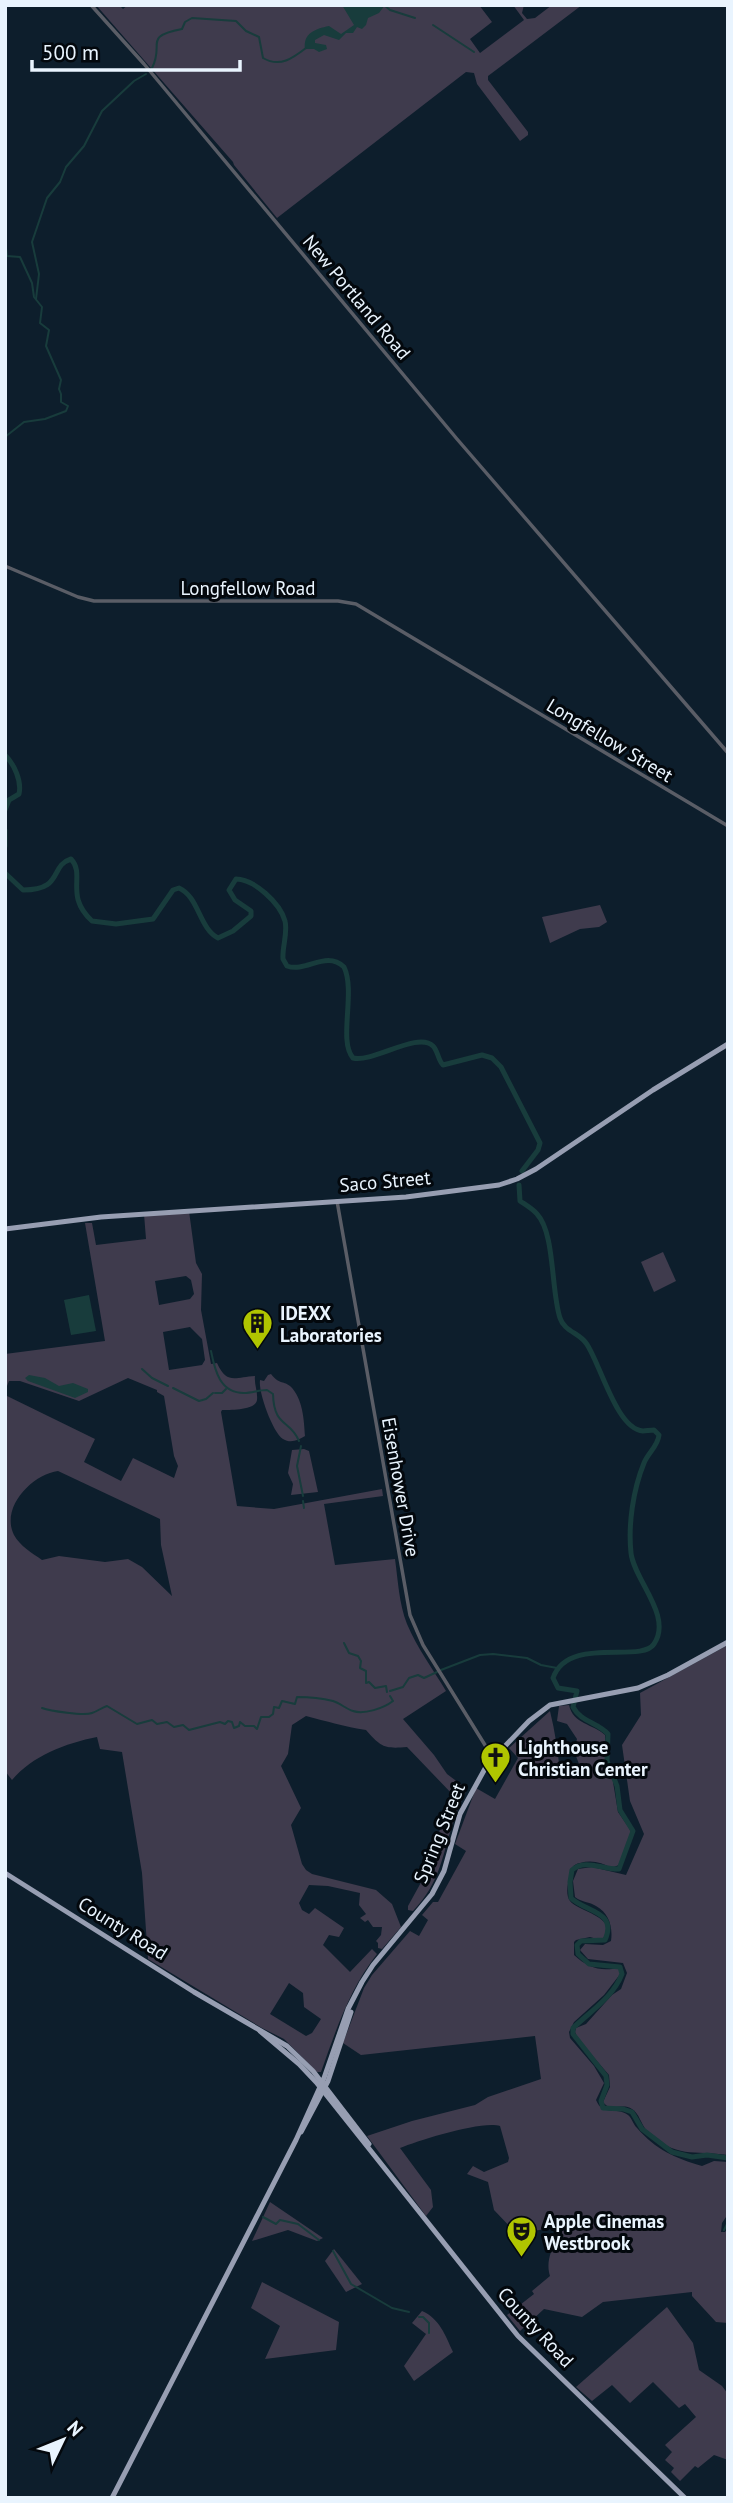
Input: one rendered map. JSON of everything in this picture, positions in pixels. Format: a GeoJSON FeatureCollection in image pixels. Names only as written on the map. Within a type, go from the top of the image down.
{"type":"FeatureCollection","features":[{"type":"Feature","properties":{"kind":"main road","name":"Saco Street"},"geometry":{"type":"LineString","coordinates":[[5,1229],[101,1217],[337,1201],[477,1188],[517,1179],[728,1044]]}},
{"type":"Feature","properties":{"kind":"main road","name":"Spring Street"},"geometry":{"type":"LineString","coordinates":[[112,2498],[322,2087],[340,2028],[354,2000],[373,1965],[432,1894],[445,1867],[464,1805],[479,1777],[493,1758],[539,1712],[550,1705],[638,1688],[728,1642]]}},
{"type":"Feature","properties":{"kind":"main road","name":"County Road"},"geometry":{"type":"LineString","coordinates":[[5,1873],[260,2031],[299,2064],[322,2087],[518,2336],[685,2498]]}},
{"type":"Feature","properties":{"kind":"street","name":"New Portland Road"},"geometry":{"type":"LineString","coordinates":[[91,5],[601,608],[728,753]]}},
{"type":"Feature","properties":{"kind":"street","name":"Longfellow Road"},"geometry":{"type":"LineString","coordinates":[[5,566],[78,597],[94,601],[347,602],[361,607],[478,677]]}},
{"type":"Feature","properties":{"kind":"street","name":"Longfellow Street"},"geometry":{"type":"LineString","coordinates":[[478,677],[728,826]]}},
{"type":"Feature","properties":{"kind":"street","name":"Eisenhower Drive"},"geometry":{"type":"LineString","coordinates":[[337,1201],[410,1615],[431,1658],[493,1758]]}},
{"type":"Feature","properties":{"kind":"shaded area"},"geometry":{"type":"Polygon","coordinates":[[[96,5],[119,5],[123,9],[128,5],[479,5],[492,22],[470,39],[480,53],[524,20],[513,5],[524,5],[522,13],[527,19],[535,18],[552,5],[582,5],[488,76],[488,80],[528,132],[520,141],[477,84],[474,73],[466,72],[277,218],[233,162],[96,5]]]}},
{"type":"Feature","properties":{"kind":"shaded area"},"geometry":{"type":"Polygon","coordinates":[[[342,5],[385,5],[379,13],[368,18],[362,29],[357,27],[353,33],[346,33],[339,40],[324,35],[315,40],[315,43],[326,45],[327,49],[319,52],[305,49],[308,35],[315,30],[329,26],[341,34],[354,25],[342,5]]]}},
{"type":"Feature","properties":{"kind":"shaded area"},"geometry":{"type":"Polygon","coordinates":[[[600,905],[607,922],[599,927],[580,929],[550,943],[542,917],[600,905]]]}},
{"type":"Feature","properties":{"kind":"shaded area"},"geometry":{"type":"Polygon","coordinates":[[[189,1211],[196,1263],[202,1274],[201,1310],[211,1364],[217,1363],[228,1377],[255,1376],[256,1403],[248,1408],[221,1412],[237,1506],[274,1509],[382,1489],[383,1496],[324,1504],[335,1565],[395,1559],[400,1600],[407,1624],[446,1691],[403,1719],[447,1774],[467,1789],[455,1816],[435,1879],[413,1911],[408,1910],[435,1857],[440,1828],[454,1796],[407,1747],[388,1747],[366,1730],[306,1716],[292,1725],[288,1754],[281,1766],[301,1808],[291,1825],[302,1864],[312,1874],[376,1890],[392,1904],[401,1927],[382,1949],[378,1948],[376,1941],[381,1935],[382,1927],[373,1927],[368,1920],[365,1922],[360,1918],[366,1914],[359,1905],[360,1893],[309,1885],[299,1903],[302,1910],[309,1914],[315,1908],[344,1928],[339,1937],[329,1935],[323,1945],[350,1972],[372,1949],[377,1954],[351,1996],[321,2072],[317,2072],[284,2039],[148,1959],[142,1873],[122,1752],[100,1749],[97,1737],[73,1743],[40,1757],[12,1780],[5,1771],[5,1395],[95,1439],[84,1462],[121,1481],[133,1458],[174,1478],[178,1466],[164,1396],[157,1390],[128,1378],[79,1401],[20,1381],[9,1381],[5,1391],[5,1354],[105,1341],[85,1223],[92,1223],[96,1245],[146,1239],[144,1214],[189,1211]],[[186,1276],[155,1281],[159,1305],[190,1299],[194,1294],[191,1280],[186,1276]],[[190,1327],[163,1332],[169,1370],[202,1365],[205,1360],[202,1339],[190,1327]],[[58,1471],[48,1473],[29,1485],[15,1503],[11,1514],[14,1535],[23,1546],[42,1560],[59,1556],[105,1562],[128,1559],[142,1567],[172,1596],[161,1545],[160,1519],[58,1471]],[[289,1983],[270,2014],[306,2036],[312,2033],[321,2019],[304,2007],[303,1993],[289,1983]]]}},
{"type":"Feature","properties":{"kind":"shaded area"},"geometry":{"type":"Polygon","coordinates":[[[663,1252],[676,1281],[654,1292],[641,1262],[663,1252]]]}},
{"type":"Feature","properties":{"kind":"shaded area"},"geometry":{"type":"Polygon","coordinates":[[[89,1295],[96,1331],[71,1335],[64,1300],[89,1295]]]}},
{"type":"Feature","properties":{"kind":"shaded area"},"geometry":{"type":"Polygon","coordinates":[[[271,1374],[290,1386],[300,1403],[305,1436],[297,1440],[283,1439],[267,1412],[260,1380],[264,1381],[271,1374]]]}},
{"type":"Feature","properties":{"kind":"shaded area"},"geometry":{"type":"Polygon","coordinates":[[[29,1375],[45,1378],[59,1386],[73,1383],[88,1389],[88,1392],[75,1398],[28,1381],[25,1378],[29,1375]]]}},
{"type":"Feature","properties":{"kind":"shaded area"},"geometry":{"type":"Polygon","coordinates":[[[292,1450],[309,1451],[318,1492],[291,1495],[293,1484],[288,1473],[292,1450]]]}},
{"type":"Feature","properties":{"kind":"shaded area"},"geometry":{"type":"Polygon","coordinates":[[[728,1645],[728,2155],[676,2150],[647,2131],[632,2109],[624,2106],[610,2107],[603,2102],[610,2087],[609,2075],[575,2032],[576,2028],[586,2024],[612,1995],[621,1989],[627,1973],[623,1963],[588,1959],[580,1950],[585,1944],[603,1945],[611,1941],[611,1931],[607,1916],[600,1909],[575,1897],[573,1881],[578,1869],[592,1867],[626,1875],[644,1834],[630,1801],[622,1745],[641,1715],[640,1693],[728,1645]]]}},
{"type":"Feature","properties":{"kind":"shaded area"},"geometry":{"type":"Polygon","coordinates":[[[569,1705],[579,1720],[605,1735],[606,1762],[613,1773],[618,1812],[631,1831],[619,1865],[611,1868],[596,1862],[584,1862],[574,1866],[570,1872],[567,1892],[570,1901],[597,1916],[607,1926],[607,1933],[601,1940],[590,1937],[576,1940],[574,1955],[594,1968],[618,1968],[621,1973],[604,1995],[574,2022],[569,2032],[570,2038],[594,2066],[604,2083],[596,2100],[602,2108],[628,2115],[651,2142],[675,2156],[702,2166],[714,2161],[728,2162],[728,2214],[722,2223],[721,2232],[728,2228],[728,2323],[716,2322],[692,2296],[692,2292],[603,2302],[582,2317],[544,2309],[520,2331],[507,2315],[534,2294],[532,2291],[550,2276],[549,2257],[558,2239],[556,2227],[528,2232],[514,2231],[494,2210],[488,2182],[467,2174],[473,2166],[484,2172],[508,2162],[500,2126],[466,2128],[400,2148],[431,2190],[433,2207],[426,2216],[367,2136],[475,2105],[488,2097],[541,2079],[535,2036],[361,2055],[343,2043],[364,1988],[372,1975],[410,1931],[419,1936],[428,1920],[422,1915],[433,1902],[438,1902],[466,1851],[455,1844],[476,1788],[495,1799],[518,1758],[509,1748],[550,1711],[560,1773],[567,1779],[579,1764],[574,1751],[577,1739],[567,1724],[557,1721],[559,1706],[569,1705]]]}},
{"type":"Feature","properties":{"kind":"shaded area"},"geometry":{"type":"Polygon","coordinates":[[[270,2202],[323,2238],[317,2241],[288,2230],[252,2241],[270,2202]]]}},
{"type":"Feature","properties":{"kind":"shaded area"},"geometry":{"type":"Polygon","coordinates":[[[334,2249],[362,2284],[346,2292],[325,2261],[334,2249]]]}},
{"type":"Feature","properties":{"kind":"shaded area"},"geometry":{"type":"Polygon","coordinates":[[[262,2282],[339,2322],[336,2350],[265,2359],[280,2326],[251,2308],[262,2282]]]}},
{"type":"Feature","properties":{"kind":"shaded area"},"geometry":{"type":"Polygon","coordinates":[[[667,2307],[693,2343],[699,2370],[722,2386],[728,2394],[728,2460],[714,2455],[698,2468],[695,2466],[680,2481],[671,2472],[674,2468],[665,2460],[672,2452],[665,2445],[696,2417],[685,2404],[679,2408],[653,2382],[630,2403],[612,2385],[592,2401],[576,2387],[667,2307]]]}},
{"type":"Feature","properties":{"kind":"shaded area"},"geometry":{"type":"Polygon","coordinates":[[[422,2311],[438,2323],[453,2352],[414,2381],[404,2366],[426,2334],[412,2323],[422,2311]]]}},
{"type":"Feature","properties":{"kind":"waterway"},"geometry":{"type":"LineString","coordinates":[[384,5],[390,10],[415,18]]}},
{"type":"Feature","properties":{"kind":"waterway"},"geometry":{"type":"LineString","coordinates":[[152,68],[158,38],[182,29],[185,22],[192,18],[236,21],[246,31],[259,37],[263,58],[269,61],[281,62],[306,48]]}},
{"type":"Feature","properties":{"kind":"waterway"},"geometry":{"type":"LineString","coordinates":[[433,25],[474,52]]}},
{"type":"Feature","properties":{"kind":"waterway"},"geometry":{"type":"LineString","coordinates":[[36,299],[39,274],[32,242],[47,198],[60,182],[66,167],[84,146],[102,111],[134,81],[146,74]]}},
{"type":"Feature","properties":{"kind":"waterway"},"geometry":{"type":"LineString","coordinates":[[5,240],[7,256],[20,257],[32,283],[34,297],[42,307],[40,323],[49,330],[46,346],[61,380],[61,402],[68,406],[66,411],[45,419],[24,422],[5,437]]}},
{"type":"Feature","properties":{"kind":"waterway"},"geometry":{"type":"LineString","coordinates":[[5,755],[16,773],[20,789],[19,794],[9,800],[5,810]]}},
{"type":"Feature","properties":{"kind":"waterway"},"geometry":{"type":"LineString","coordinates":[[5,830],[5,846]]}},
{"type":"Feature","properties":{"kind":"waterway"},"geometry":{"type":"LineString","coordinates":[[5,873],[23,890],[36,889],[50,882],[64,862],[71,859],[77,872],[77,894],[84,912],[92,921],[116,924],[153,919],[173,890],[179,888],[191,898],[207,927],[218,938],[233,931],[251,916],[251,911],[235,900],[229,890],[236,879],[251,883],[265,893],[282,914],[286,926],[283,959],[287,966],[301,967],[330,961],[344,967],[348,989],[347,1040],[353,1058],[372,1056],[417,1042],[426,1042],[435,1048],[443,1065],[482,1055],[492,1058],[501,1067],[540,1143],[538,1150],[522,1171]]}},
{"type":"Feature","properties":{"kind":"waterway"},"geometry":{"type":"LineString","coordinates":[[519,1185],[520,1201],[537,1214],[547,1234],[557,1307],[562,1322],[586,1343],[625,1419],[633,1427],[643,1431],[654,1430],[659,1435],[640,1473],[630,1531],[634,1564],[656,1610],[659,1633],[654,1644],[647,1649],[573,1657],[561,1665],[553,1678],[558,1688],[577,1691],[573,1707],[576,1712],[608,1734],[607,1761],[617,1786],[620,1810],[633,1831],[619,1869],[583,1865],[572,1870],[571,1898],[604,1918],[608,1930],[605,1940],[581,1941],[577,1945],[578,1954],[589,1964],[620,1967],[622,1974],[607,1997],[573,2028],[573,2034],[606,2076],[607,2085],[601,2101],[603,2108],[632,2112],[642,2129],[672,2152],[692,2157],[707,2155],[728,2158]]}},
{"type":"Feature","properties":{"kind":"waterway"},"geometry":{"type":"LineString","coordinates":[[211,1351],[217,1373],[224,1385],[236,1392],[267,1390],[273,1394],[276,1413],[299,1441]]}},
{"type":"Feature","properties":{"kind":"waterway"},"geometry":{"type":"LineString","coordinates":[[142,1369],[168,1386]]}},
{"type":"Feature","properties":{"kind":"waterway"},"geometry":{"type":"LineString","coordinates":[[173,1388],[199,1401],[213,1393]]}},
{"type":"Feature","properties":{"kind":"waterway"},"geometry":{"type":"LineString","coordinates":[[215,1393],[222,1393],[226,1389]]}},
{"type":"Feature","properties":{"kind":"waterway"},"geometry":{"type":"LineString","coordinates":[[301,1446],[297,1466],[303,1496]]}},
{"type":"Feature","properties":{"kind":"waterway"},"geometry":{"type":"LineString","coordinates":[[303,1501],[304,1508]]}},
{"type":"Feature","properties":{"kind":"waterway"},"geometry":{"type":"LineString","coordinates":[[344,1643],[349,1653],[358,1656],[361,1661],[360,1668],[366,1671],[366,1683],[369,1682],[375,1688],[386,1686],[387,1692]]}},
{"type":"Feature","properties":{"kind":"waterway"},"geometry":{"type":"LineString","coordinates":[[441,1670],[480,1655],[493,1654],[527,1658],[541,1665],[557,1668]]}},
{"type":"Feature","properties":{"kind":"waterway"},"geometry":{"type":"LineString","coordinates":[[390,1691],[403,1687],[409,1678],[418,1675],[424,1678],[437,1672]]}},
{"type":"Feature","properties":{"kind":"waterway"},"geometry":{"type":"LineString","coordinates":[[42,1708],[88,1714],[107,1706],[137,1724],[152,1720],[157,1724],[167,1722],[174,1727],[183,1725],[189,1730],[220,1722],[225,1724],[228,1721],[232,1722],[234,1728],[239,1726],[240,1722],[257,1729],[261,1717],[273,1714],[274,1707],[279,1708],[282,1701],[295,1704],[297,1697],[333,1701],[350,1710],[363,1712],[389,1704],[393,1701],[390,1696]]}},
{"type":"Feature","properties":{"kind":"waterway"},"geometry":{"type":"LineString","coordinates":[[263,2217],[276,2224],[280,2220],[298,2224],[319,2240]]}},
{"type":"Feature","properties":{"kind":"waterway"},"geometry":{"type":"LineString","coordinates":[[724,2230],[728,2222]]}},
{"type":"Feature","properties":{"kind":"waterway"},"geometry":{"type":"LineString","coordinates":[[333,2251],[351,2284],[392,2308],[409,2312]]}},
{"type":"Feature","properties":{"kind":"waterway"},"geometry":{"type":"LineString","coordinates":[[419,2317],[429,2323],[429,2333]]}},
{"type":"Feature","properties":{"kind":"place","name":"IDEXX Laboratories"},"geometry":{"type":"Point","coordinates":[257,1351]}},
{"type":"Feature","properties":{"kind":"place","name":"Lighthouse Christian Center"},"geometry":{"type":"Point","coordinates":[495,1785]}},
{"type":"Feature","properties":{"kind":"place","name":"Apple Cinemas Westbrook"},"geometry":{"type":"Point","coordinates":[521,2259]}}]}
